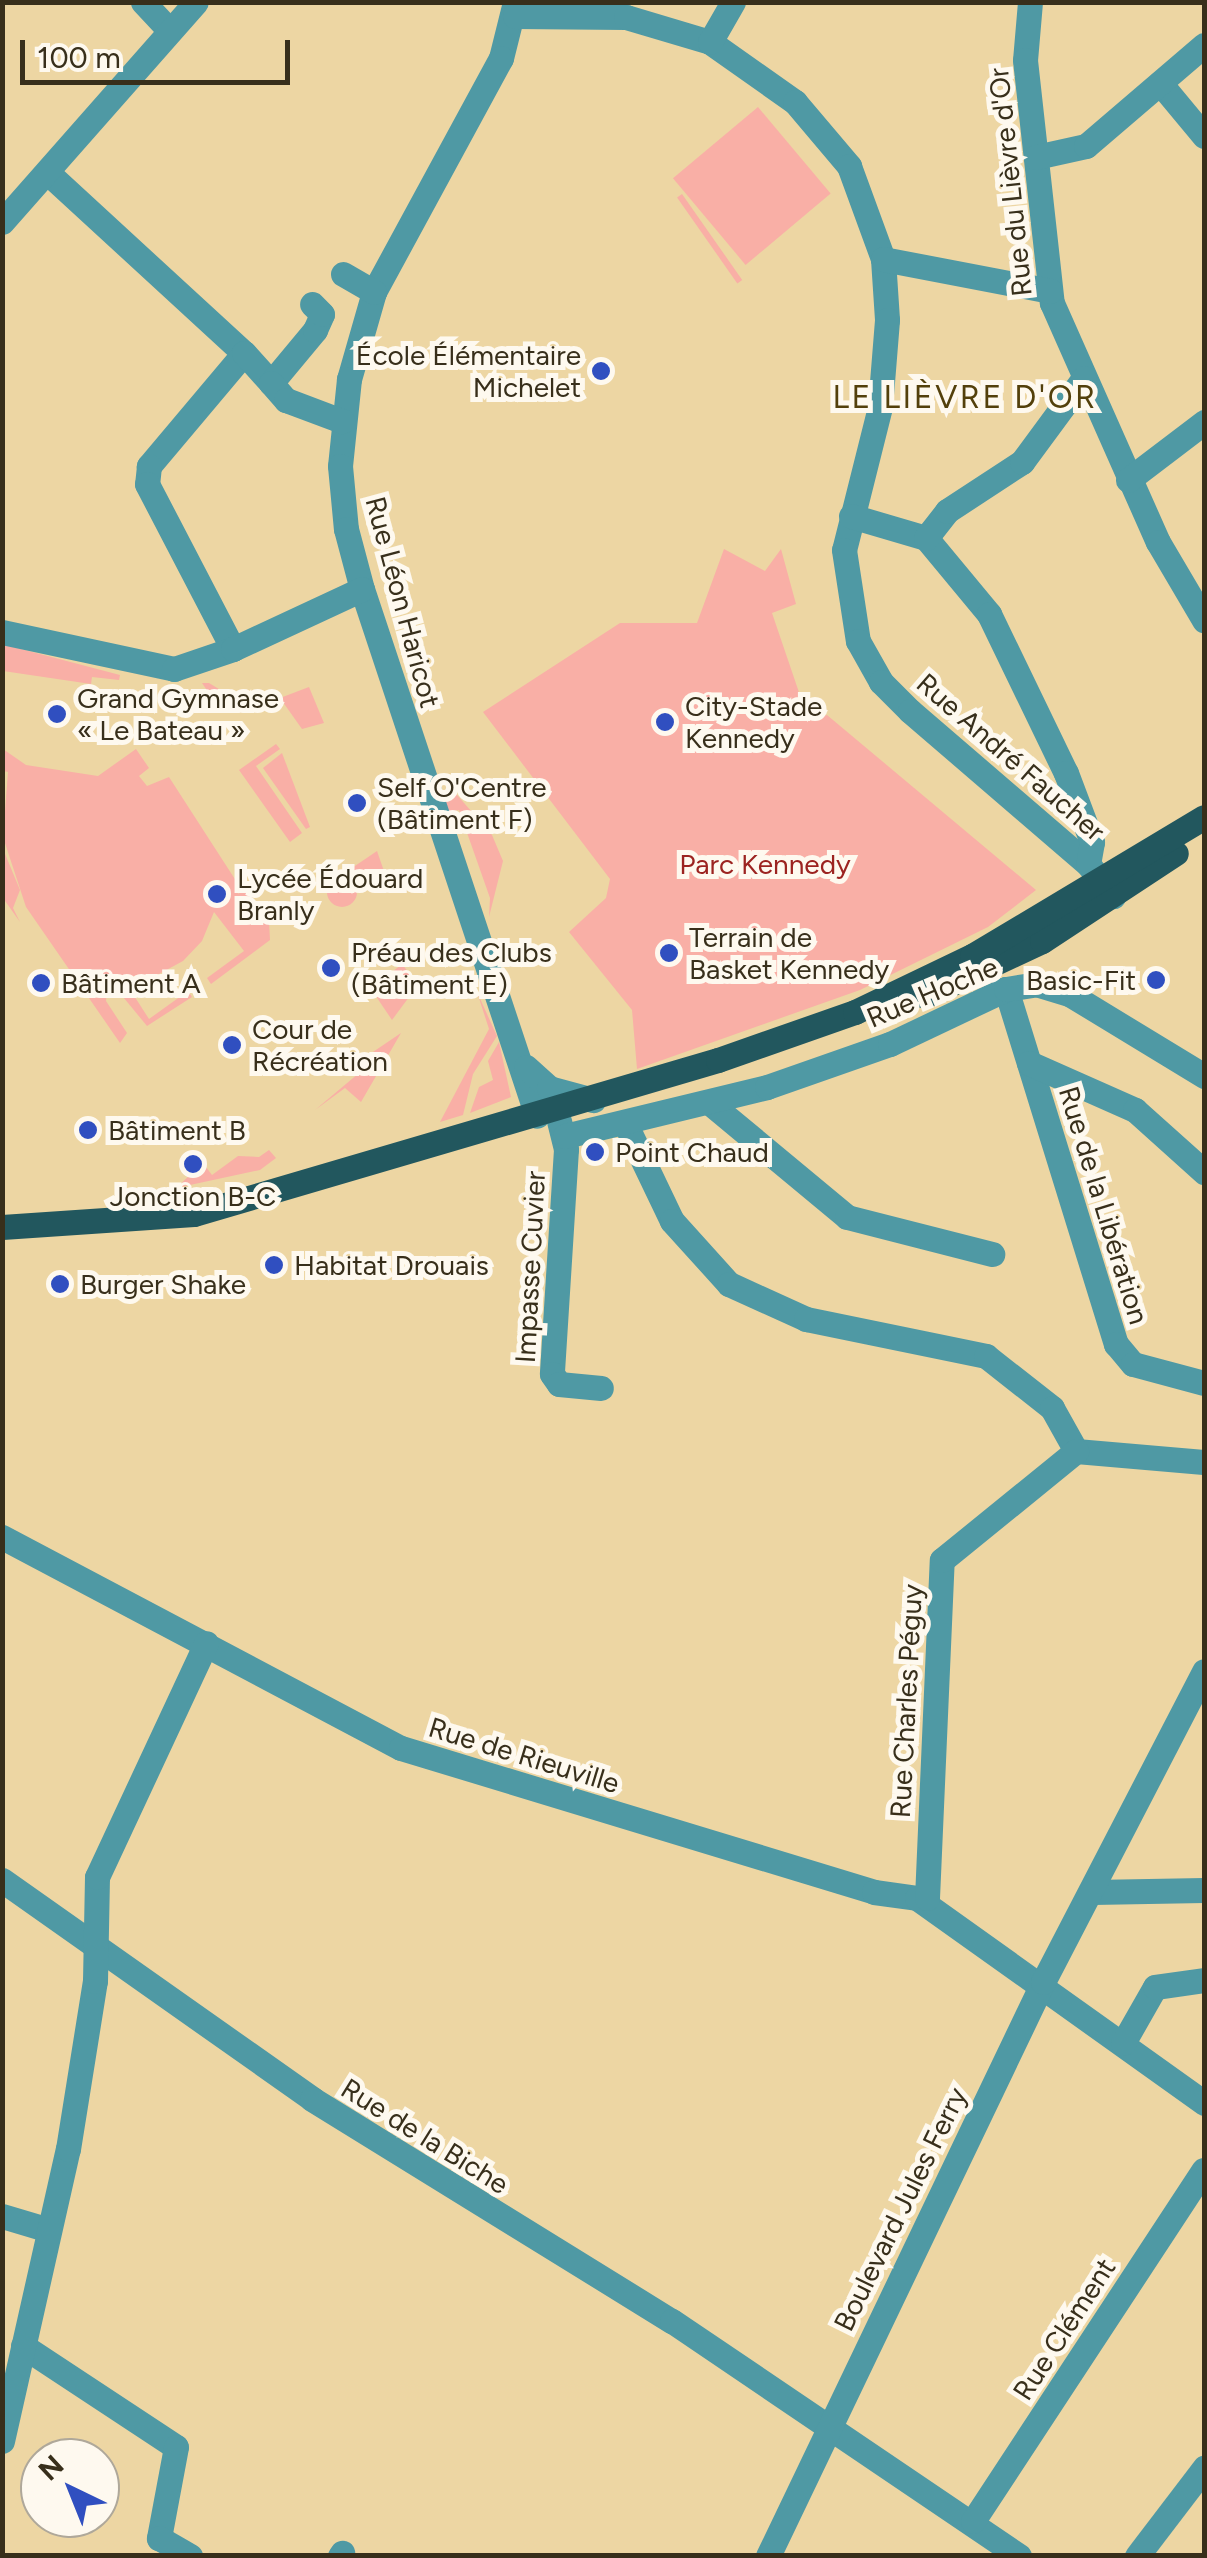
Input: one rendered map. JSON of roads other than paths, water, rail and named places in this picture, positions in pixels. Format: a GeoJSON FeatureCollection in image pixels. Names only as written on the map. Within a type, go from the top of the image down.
{"type":"FeatureCollection","features":[{"type":"Feature","properties":{"kind":"main road"},"geometry":{"type":"LineString","coordinates":[[2,1227],[184,1216],[552,1121],[588,1102],[855,1012],[972,956],[1204,817]]}},
{"type":"Feature","properties":{"kind":"main road"},"geometry":{"type":"LineString","coordinates":[[1101,879],[1204,834]]}},
{"type":"Feature","properties":{"kind":"street"},"geometry":{"type":"LineString","coordinates":[[144,2],[168,28]]}},
{"type":"Feature","properties":{"kind":"street"},"geometry":{"type":"LineString","coordinates":[[2,222],[48,173],[168,28],[196,2]]}},
{"type":"Feature","properties":{"kind":"street"},"geometry":{"type":"LineString","coordinates":[[710,42],[733,2]]}},
{"type":"Feature","properties":{"kind":"street","name":"Rue du Lièvre d'Or"},"geometry":{"type":"LineString","coordinates":[[1030,2],[1026,60],[1050,291],[1128,480],[1204,620]]}},
{"type":"Feature","properties":{"kind":"street","name":"Rue André Faucher"},"geometry":{"type":"LineString","coordinates":[[515,9],[626,16],[710,42],[772,81],[832,143],[864,195],[884,260],[886,369],[851,516],[846,592],[858,641],[881,682],[1101,879]]}},
{"type":"Feature","properties":{"kind":"street","name":"Rue Léon Haricot"},"geometry":{"type":"LineString","coordinates":[[515,9],[501,58],[374,292],[342,421],[342,508],[362,588],[519,1054],[552,1121]]}},
{"type":"Feature","properties":{"kind":"street"},"geometry":{"type":"LineString","coordinates":[[1036,157],[1082,149],[1204,46]]}},
{"type":"Feature","properties":{"kind":"street"},"geometry":{"type":"LineString","coordinates":[[1160,83],[1204,136]]}},
{"type":"Feature","properties":{"kind":"street"},"geometry":{"type":"LineString","coordinates":[[48,173],[244,353],[286,400],[342,421]]}},
{"type":"Feature","properties":{"kind":"street"},"geometry":{"type":"LineString","coordinates":[[884,260],[1050,291]]}},
{"type":"Feature","properties":{"kind":"street"},"geometry":{"type":"LineString","coordinates":[[343,274],[374,292]]}},
{"type":"Feature","properties":{"kind":"street"},"geometry":{"type":"LineString","coordinates":[[272,384],[314,330],[322,314],[312,304]]}},
{"type":"Feature","properties":{"kind":"street"},"geometry":{"type":"LineString","coordinates":[[234,650],[147,484],[149,466],[244,353]]}},
{"type":"Feature","properties":{"kind":"street"},"geometry":{"type":"LineString","coordinates":[[926,538],[947,512],[1022,462],[1084,378]]}},
{"type":"Feature","properties":{"kind":"street"},"geometry":{"type":"LineString","coordinates":[[1128,480],[1204,422]]}},
{"type":"Feature","properties":{"kind":"street"},"geometry":{"type":"LineString","coordinates":[[851,516],[926,538],[989,614],[1066,773],[1092,842],[1101,879]]}},
{"type":"Feature","properties":{"kind":"street"},"geometry":{"type":"LineString","coordinates":[[2,632],[160,670],[234,650],[362,588]]}},
{"type":"Feature","properties":{"kind":"street","name":"Rue Hoche"},"geometry":{"type":"LineString","coordinates":[[552,1121],[618,1125],[711,1104],[890,1044],[1006,989],[1036,984],[1070,994],[1204,1076]]}},
{"type":"Feature","properties":{"kind":"street","name":"Rue de la Libération"},"geometry":{"type":"LineString","coordinates":[[1006,989],[1116,1344],[1133,1364],[1204,1383]]}},
{"type":"Feature","properties":{"kind":"street"},"geometry":{"type":"LineString","coordinates":[[519,1054],[542,1085],[588,1102],[618,1125],[672,1221],[729,1284],[806,1319],[986,1356],[1052,1408],[1076,1450],[1204,1462]]}},
{"type":"Feature","properties":{"kind":"street"},"geometry":{"type":"LineString","coordinates":[[1029,1063],[1135,1110],[1204,1172]]}},
{"type":"Feature","properties":{"kind":"street"},"geometry":{"type":"LineString","coordinates":[[711,1104],[831,1209],[992,1254]]}},
{"type":"Feature","properties":{"kind":"street","name":"Impasse Cuvier"},"geometry":{"type":"LineString","coordinates":[[552,1121],[553,1377],[558,1384],[601,1388]]}},
{"type":"Feature","properties":{"kind":"street","name":"Rue Charles Péguy"},"geometry":{"type":"LineString","coordinates":[[928,1898],[942,1560],[1076,1450]]}},
{"type":"Feature","properties":{"kind":"street","name":"Rue de Rieuville"},"geometry":{"type":"LineString","coordinates":[[2,1537],[401,1748],[859,1888],[917,1898],[1043,1982],[1204,2102]]}},
{"type":"Feature","properties":{"kind":"street"},"geometry":{"type":"LineString","coordinates":[[2,2441],[7,2397],[24,2346],[68,2149],[96,1948],[97,1877],[206,1643]]}},
{"type":"Feature","properties":{"kind":"street","name":"Boulevard Jules Ferry"},"geometry":{"type":"LineString","coordinates":[[768,2556],[1043,1982],[1204,1671]]}},
{"type":"Feature","properties":{"kind":"street","name":"Rue de la Biche"},"geometry":{"type":"LineString","coordinates":[[2,1880],[312,2100],[828,2425],[974,2521],[1019,2556]]}},
{"type":"Feature","properties":{"kind":"street"},"geometry":{"type":"LineString","coordinates":[[1092,1892],[1204,1890]]}},
{"type":"Feature","properties":{"kind":"street"},"geometry":{"type":"LineString","coordinates":[[1123,2043],[1154,1986],[1204,1980]]}},
{"type":"Feature","properties":{"kind":"street","name":"Rue Clément"},"geometry":{"type":"LineString","coordinates":[[974,2521],[1204,2170]]}},
{"type":"Feature","properties":{"kind":"street"},"geometry":{"type":"LineString","coordinates":[[2,2216],[49,2230]]}},
{"type":"Feature","properties":{"kind":"street"},"geometry":{"type":"LineString","coordinates":[[24,2346],[176,2447],[156,2547],[190,2556]]}},
{"type":"Feature","properties":{"kind":"street"},"geometry":{"type":"LineString","coordinates":[[1137,2556],[1204,2470]]}},
{"type":"Feature","properties":{"kind":"place","name":"École Élémentaire Michelet"},"geometry":{"type":"Point","coordinates":[601,371]}},
{"type":"Feature","properties":{"kind":"place","name":"Grand Gymnase « Le Bateau »"},"geometry":{"type":"Point","coordinates":[57,714]}},
{"type":"Feature","properties":{"kind":"place","name":"City-Stade Kennedy"},"geometry":{"type":"Point","coordinates":[665,722]}},
{"type":"Feature","properties":{"kind":"place","name":"Self O'Centre (Bâtiment F)"},"geometry":{"type":"Point","coordinates":[357,803]}},
{"type":"Feature","properties":{"kind":"place","name":"Lycée Édouard Branly"},"geometry":{"type":"Point","coordinates":[217,894]}},
{"type":"Feature","properties":{"kind":"place","name":"Terrain de Basket Kennedy"},"geometry":{"type":"Point","coordinates":[669,953]}},
{"type":"Feature","properties":{"kind":"place","name":"Préau des Clubs (Bâtiment E)"},"geometry":{"type":"Point","coordinates":[331,968]}},
{"type":"Feature","properties":{"kind":"place","name":"Basic-Fit"},"geometry":{"type":"Point","coordinates":[1156,980]}},
{"type":"Feature","properties":{"kind":"place","name":"Bâtiment A"},"geometry":{"type":"Point","coordinates":[41,983]}},
{"type":"Feature","properties":{"kind":"place","name":"Cour de Récréation"},"geometry":{"type":"Point","coordinates":[232,1045]}},
{"type":"Feature","properties":{"kind":"place","name":"Bâtiment B"},"geometry":{"type":"Point","coordinates":[88,1130]}},
{"type":"Feature","properties":{"kind":"place","name":"Point Chaud"},"geometry":{"type":"Point","coordinates":[595,1152]}},
{"type":"Feature","properties":{"kind":"place","name":"Jonction B-C"},"geometry":{"type":"Point","coordinates":[193,1164]}},
{"type":"Feature","properties":{"kind":"place","name":"Habitat Drouais"},"geometry":{"type":"Point","coordinates":[274,1265]}},
{"type":"Feature","properties":{"kind":"place","name":"Burger Shake"},"geometry":{"type":"Point","coordinates":[60,1284]}},
{"type":"Feature","properties":{"kind":"district","name":"LE LIÈVRE D'OR"},"geometry":{"type":"Point","coordinates":[965,397]}},
{"type":"Feature","properties":{"kind":"park label","name":"Parc Kennedy"},"geometry":{"type":"Point","coordinates":[765,864]}}]}
